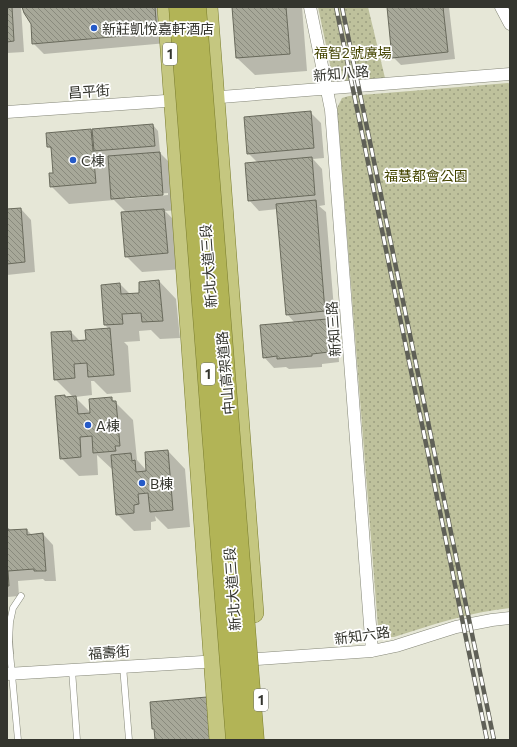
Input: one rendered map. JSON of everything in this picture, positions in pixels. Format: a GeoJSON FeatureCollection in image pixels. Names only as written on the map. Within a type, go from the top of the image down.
{"type":"FeatureCollection","features":[{"type":"Feature","properties":{"kind":"highway","name":"中山高架道路"},"geometry":{"type":"LineString","coordinates":[[179,7],[236,740]]}},
{"type":"Feature","properties":{"kind":"highway","name":"中山高架道路"},"geometry":{"type":"LineString","coordinates":[[196,7],[254,740]]}},
{"type":"Feature","properties":{"kind":"main road","name":"新北大道三段"},"geometry":{"type":"LineString","coordinates":[[166,7],[174,100],[219,740]]}},
{"type":"Feature","properties":{"kind":"main road","name":"新北大道三段"},"geometry":{"type":"LineString","coordinates":[[188,7],[245,740]]}},
{"type":"Feature","properties":{"kind":"main road","name":"新北大道三段"},"geometry":{"type":"LineString","coordinates":[[208,7],[264,740]]}},
{"type":"Feature","properties":{"kind":"street","name":"新知三路"},"geometry":{"type":"LineString","coordinates":[[310,7],[331,110],[372,651]]}},
{"type":"Feature","properties":{"kind":"street"},"geometry":{"type":"LineString","coordinates":[[501,7],[510,24]]}},
{"type":"Feature","properties":{"kind":"street","name":"新知八路"},"geometry":{"type":"LineString","coordinates":[[174,100],[510,74]]}},
{"type":"Feature","properties":{"kind":"street","name":"昌平街"},"geometry":{"type":"LineString","coordinates":[[7,112],[174,100]]}},
{"type":"Feature","properties":{"kind":"street","name":"新知六路"},"geometry":{"type":"LineString","coordinates":[[214,661],[372,651],[396,646],[456,627],[510,618]]}},
{"type":"Feature","properties":{"kind":"street","name":"福壽街"},"geometry":{"type":"LineString","coordinates":[[10,674],[214,661]]}},
{"type":"Feature","properties":{"kind":"lane"},"geometry":{"type":"LineString","coordinates":[[18,740],[10,674],[9,642],[10,622],[13,608],[21,596]]}},
{"type":"Feature","properties":{"kind":"lane"},"geometry":{"type":"LineString","coordinates":[[123,666],[129,740]]}},
{"type":"Feature","properties":{"kind":"lane"},"geometry":{"type":"LineString","coordinates":[[72,670],[78,740]]}},
{"type":"Feature","properties":{"kind":"green space","name":"福智2號廣場"},"geometry":{"type":"Polygon","coordinates":[[[318,7],[368,7],[385,78],[334,83],[318,7]]]}},
{"type":"Feature","properties":{"kind":"green space","name":"福慧都會公園"},"geometry":{"type":"Polygon","coordinates":[[[510,84],[510,608],[466,616],[394,637],[388,637],[380,632],[378,627],[337,108],[342,98],[349,96],[510,84]]]}},
{"type":"Feature","properties":{"kind":"building"},"geometry":{"type":"Polygon","coordinates":[[[7,7],[12,7],[14,41],[7,42],[7,7]]]}},
{"type":"Feature","properties":{"kind":"building","name":"新莊凱悅嘉軒酒店"},"geometry":{"type":"Polygon","coordinates":[[[22,7],[155,7],[157,33],[32,44],[31,24],[22,7]]]}},
{"type":"Feature","properties":{"kind":"building"},"geometry":{"type":"Polygon","coordinates":[[[232,7],[286,7],[290,54],[236,58],[232,7]]]}},
{"type":"Feature","properties":{"kind":"building"},"geometry":{"type":"Polygon","coordinates":[[[387,7],[443,7],[448,52],[392,58],[387,7]]]}},
{"type":"Feature","properties":{"kind":"building"},"geometry":{"type":"Polygon","coordinates":[[[311,111],[314,148],[247,154],[244,117],[311,111]]]}},
{"type":"Feature","properties":{"kind":"building"},"geometry":{"type":"Polygon","coordinates":[[[153,124],[155,146],[94,151],[92,129],[153,124]]]}},
{"type":"Feature","properties":{"kind":"building","name":"C棟"},"geometry":{"type":"Polygon","coordinates":[[[91,129],[96,183],[50,187],[49,173],[53,173],[51,147],[47,147],[46,133],[91,129]]]}},
{"type":"Feature","properties":{"kind":"building"},"geometry":{"type":"Polygon","coordinates":[[[160,152],[163,195],[111,199],[108,156],[160,152]]]}},
{"type":"Feature","properties":{"kind":"building"},"geometry":{"type":"Polygon","coordinates":[[[312,157],[315,195],[248,201],[245,163],[312,157]]]}},
{"type":"Feature","properties":{"kind":"building"},"geometry":{"type":"Polygon","coordinates":[[[316,200],[325,311],[286,315],[276,204],[316,200]]]}},
{"type":"Feature","properties":{"kind":"building"},"geometry":{"type":"Polygon","coordinates":[[[21,208],[25,262],[7,264],[7,209],[21,208]]]}},
{"type":"Feature","properties":{"kind":"building"},"geometry":{"type":"Polygon","coordinates":[[[164,209],[168,253],[125,257],[121,212],[164,209]]]}},
{"type":"Feature","properties":{"kind":"building"},"geometry":{"type":"Polygon","coordinates":[[[159,280],[163,321],[142,322],[141,313],[122,314],[123,324],[104,325],[101,285],[120,283],[121,294],[139,293],[139,282],[159,280]]]}},
{"type":"Feature","properties":{"kind":"building"},"geometry":{"type":"Polygon","coordinates":[[[327,319],[329,352],[312,354],[312,356],[277,359],[277,356],[263,358],[260,325],[327,319]]]}},
{"type":"Feature","properties":{"kind":"building","name":"A棟"},"geometry":{"type":"Polygon","coordinates":[[[110,328],[114,375],[88,377],[87,363],[74,364],[75,378],[54,380],[51,332],[71,331],[72,341],[86,340],[85,330],[110,328]]]}},
{"type":"Feature","properties":{"kind":"building","name":"A棟"},"geometry":{"type":"Polygon","coordinates":[[[65,395],[65,397],[76,396],[78,414],[90,413],[89,399],[112,397],[112,401],[116,401],[120,446],[115,446],[116,451],[93,453],[92,436],[80,437],[81,457],[60,459],[55,396],[65,395]]]}},
{"type":"Feature","properties":{"kind":"building","name":"B棟"},"geometry":{"type":"Polygon","coordinates":[[[168,450],[173,510],[150,512],[148,493],[138,494],[139,504],[134,505],[134,513],[116,515],[111,455],[131,453],[132,461],[135,460],[136,472],[146,471],[145,452],[168,450]]]}},
{"type":"Feature","properties":{"kind":"building"},"geometry":{"type":"Polygon","coordinates":[[[7,526],[8,530],[27,529],[27,535],[43,533],[46,571],[34,571],[34,569],[8,571],[9,586],[7,586],[7,526]]]}},
{"type":"Feature","properties":{"kind":"building"},"geometry":{"type":"Polygon","coordinates":[[[207,697],[210,740],[155,740],[154,729],[152,729],[150,702],[207,697]]]}},
{"type":"Feature","properties":{"kind":"railway"},"geometry":{"type":"LineString","coordinates":[[336,7],[487,740]]}},
{"type":"Feature","properties":{"kind":"railway"},"geometry":{"type":"LineString","coordinates":[[342,7],[494,740]]}},
{"type":"Feature","properties":{"kind":"place","name":"新莊凱悅嘉軒酒店"},"geometry":{"type":"Point","coordinates":[94,28]}},
{"type":"Feature","properties":{"kind":"place","name":"C棟"},"geometry":{"type":"Point","coordinates":[73,160]}},
{"type":"Feature","properties":{"kind":"place","name":"A棟"},"geometry":{"type":"Point","coordinates":[88,425]}},
{"type":"Feature","properties":{"kind":"place","name":"B棟"},"geometry":{"type":"Point","coordinates":[142,483]}}]}
